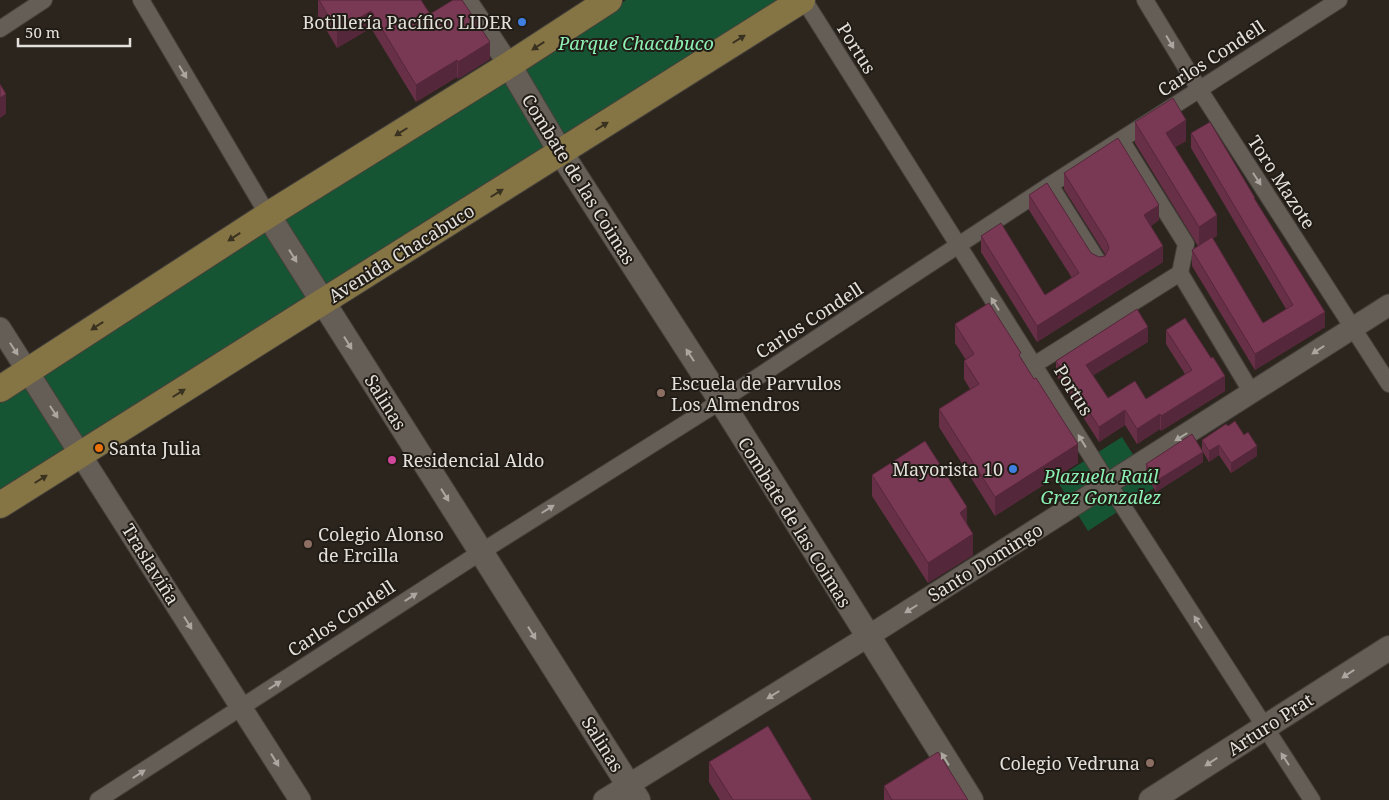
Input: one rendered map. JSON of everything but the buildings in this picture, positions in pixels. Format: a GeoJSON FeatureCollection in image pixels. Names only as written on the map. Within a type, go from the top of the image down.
{"type":"FeatureCollection","features":[{"type":"Feature","properties":{"kind":"main road"},"geometry":{"type":"LineString","coordinates":[[0,389],[268,215],[608,0]]}},
{"type":"Feature","properties":{"kind":"main road","name":"Avenida Chacabuco"},"geometry":{"type":"LineString","coordinates":[[0,505],[803,0]]}},
{"type":"Feature","properties":{"kind":"main road","name":"Combate de las Coimas"},"geometry":{"type":"LineString","coordinates":[[508,65],[561,152],[971,800]]}},
{"type":"Feature","properties":{"kind":"main road","name":"Salinas"},"geometry":{"type":"LineString","coordinates":[[268,215],[633,792]]}},
{"type":"Feature","properties":{"kind":"main road","name":"Arturo Prat"},"geometry":{"type":"LineString","coordinates":[[1152,800],[1389,648]]}},
{"type":"Feature","properties":{"kind":"street"},"geometry":{"type":"LineString","coordinates":[[0,28],[44,0]]}},
{"type":"Feature","properties":{"kind":"street","name":"Salinas"},"geometry":{"type":"LineString","coordinates":[[141,0],[268,215]]}},
{"type":"Feature","properties":{"kind":"street"},"geometry":{"type":"LineString","coordinates":[[466,0],[508,65]]}},
{"type":"Feature","properties":{"kind":"street","name":"Portus"},"geometry":{"type":"LineString","coordinates":[[803,0],[1108,483],[1312,800]]}},
{"type":"Feature","properties":{"kind":"street","name":"Toro Mazote"},"geometry":{"type":"LineString","coordinates":[[1145,0],[1198,89],[1389,384]]}},
{"type":"Feature","properties":{"kind":"street","name":"Carlos Condell"},"geometry":{"type":"LineString","coordinates":[[98,800],[480,552],[720,402],[1050,185],[1339,0]]}},
{"type":"Feature","properties":{"kind":"street"},"geometry":{"type":"LineString","coordinates":[[1121,140],[1186,244],[1180,273],[1252,393]]}},
{"type":"Feature","properties":{"kind":"street"},"geometry":{"type":"LineString","coordinates":[[1050,185],[1099,263]]}},
{"type":"Feature","properties":{"kind":"street"},"geometry":{"type":"LineString","coordinates":[[1034,365],[1180,273]]}},
{"type":"Feature","properties":{"kind":"street","name":"Santo Domingo"},"geometry":{"type":"LineString","coordinates":[[604,800],[633,792],[867,637],[1389,305]]}},
{"type":"Feature","properties":{"kind":"street","name":"Traslaviña"},"geometry":{"type":"LineString","coordinates":[[0,328],[300,800]]}},
{"type":"Feature","properties":{"kind":"green space","name":"Parque Chacabuco"},"geometry":{"type":"Polygon","coordinates":[[[626,0],[783,0],[0,492],[0,394],[382,159],[626,0]]]}},
{"type":"Feature","properties":{"kind":"green space","name":"Plazuela Raúl Grez Gonzalez"},"geometry":{"type":"Polygon","coordinates":[[[1122,437],[1154,488],[1088,531],[1056,479],[1122,437]]]}},
{"type":"Feature","properties":{"kind":"place","name":"Botillería Pacífico LIDER"},"geometry":{"type":"Point","coordinates":[522,22]}},
{"type":"Feature","properties":{"kind":"place","name":"Escuela de Parvulos Los Almendros"},"geometry":{"type":"Point","coordinates":[661,393]}},
{"type":"Feature","properties":{"kind":"place","name":"Santa Julia"},"geometry":{"type":"Point","coordinates":[99,448]}},
{"type":"Feature","properties":{"kind":"place","name":"Residencial Aldo"},"geometry":{"type":"Point","coordinates":[392,460]}},
{"type":"Feature","properties":{"kind":"place","name":"Mayorista 10"},"geometry":{"type":"Point","coordinates":[1013,469]}},
{"type":"Feature","properties":{"kind":"place","name":"Colegio Alonso de Ercilla"},"geometry":{"type":"Point","coordinates":[308,544]}},
{"type":"Feature","properties":{"kind":"place","name":"Colegio Vedruna"},"geometry":{"type":"Point","coordinates":[1150,763]}}]}
